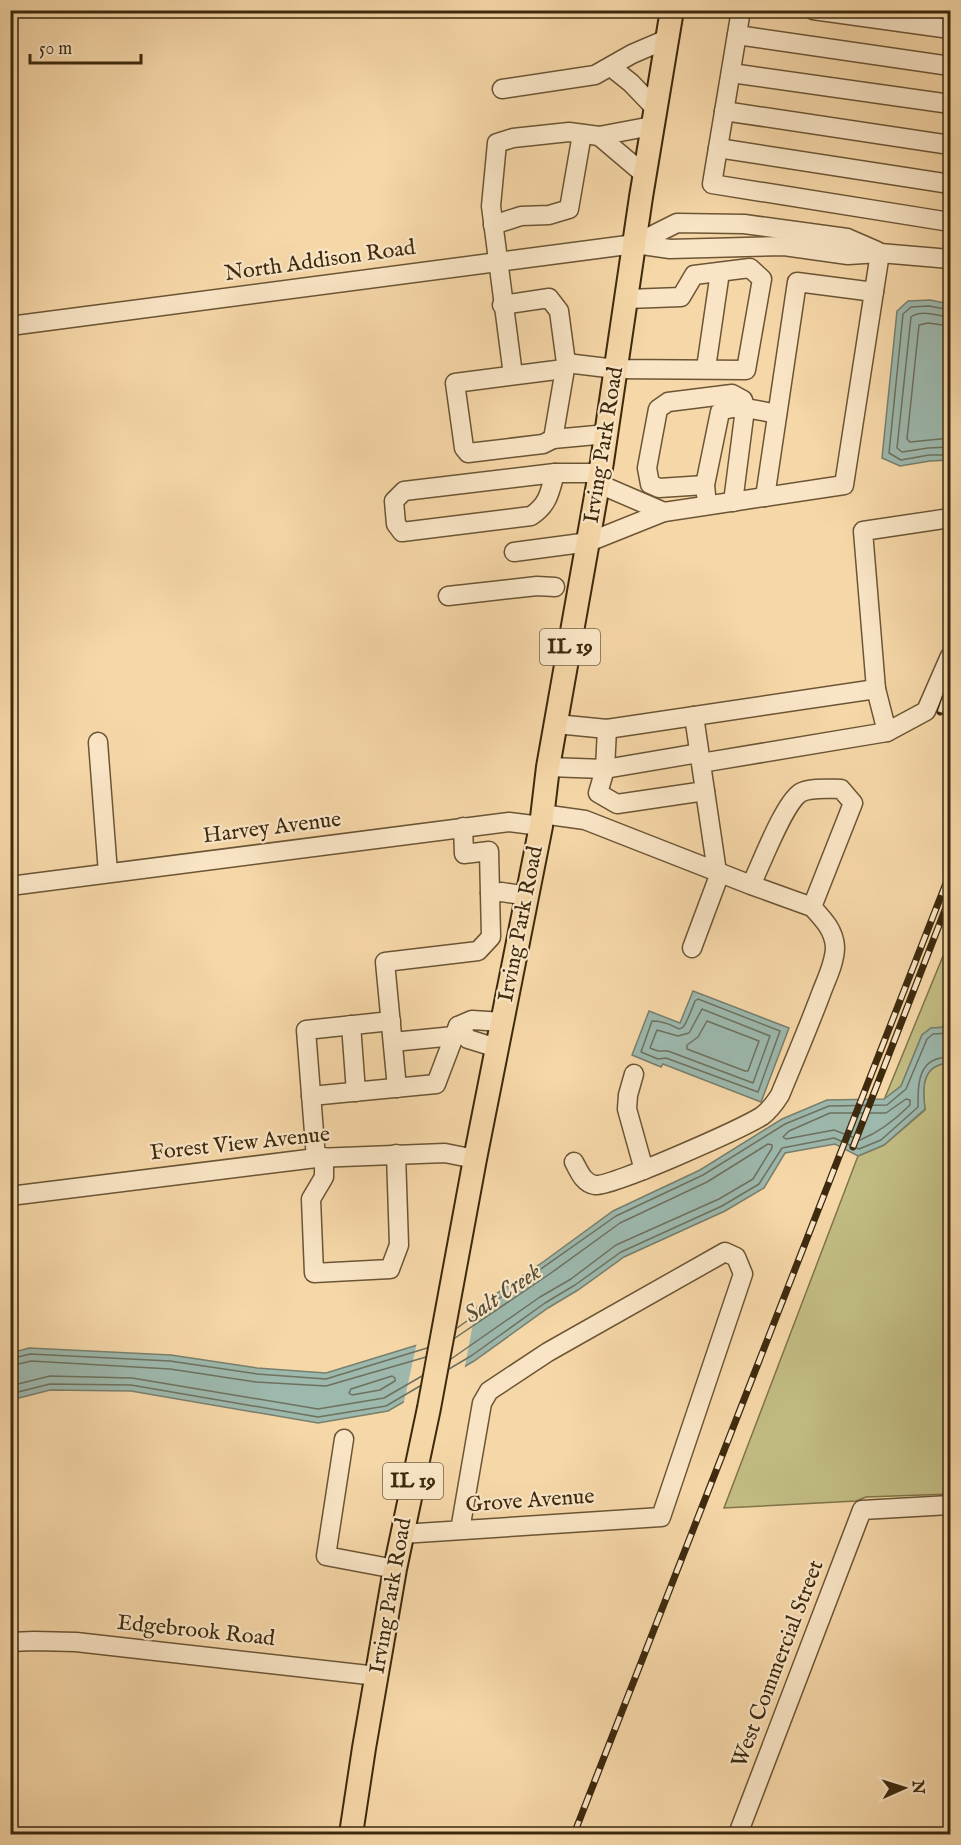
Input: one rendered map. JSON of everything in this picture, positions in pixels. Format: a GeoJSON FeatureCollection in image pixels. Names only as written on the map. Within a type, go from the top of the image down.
{"type":"FeatureCollection","features":[{"type":"Feature","properties":{"kind":"main road","name":"Irving Park Road"},"geometry":{"type":"LineString","coordinates":[[351,1834],[395,1569],[429,1408],[541,820],[548,767],[600,479],[672,10]]}},
{"type":"Feature","properties":{"kind":"street"},"geometry":{"type":"LineString","coordinates":[[741,10],[712,184],[951,222]]}},
{"type":"Feature","properties":{"kind":"street"},"geometry":{"type":"LineString","coordinates":[[813,10],[951,29]]}},
{"type":"Feature","properties":{"kind":"street"},"geometry":{"type":"LineString","coordinates":[[737,35],[951,66]]}},
{"type":"Feature","properties":{"kind":"street"},"geometry":{"type":"LineString","coordinates":[[502,89],[595,75],[632,54],[667,39]]}},
{"type":"Feature","properties":{"kind":"street"},"geometry":{"type":"LineString","coordinates":[[513,375],[496,261],[491,206],[497,143],[513,138],[569,132],[591,135],[654,117],[631,83],[611,67]]}},
{"type":"Feature","properties":{"kind":"street"},"geometry":{"type":"LineString","coordinates":[[731,73],[951,104]]}},
{"type":"Feature","properties":{"kind":"street"},"geometry":{"type":"LineString","coordinates":[[724,111],[951,145]]}},
{"type":"Feature","properties":{"kind":"street"},"geometry":{"type":"LineString","coordinates":[[591,135],[645,175]]}},
{"type":"Feature","properties":{"kind":"street"},"geometry":{"type":"LineString","coordinates":[[493,225],[521,216],[549,215],[569,208],[591,135]]}},
{"type":"Feature","properties":{"kind":"street"},"geometry":{"type":"LineString","coordinates":[[718,148],[951,184]]}},
{"type":"Feature","properties":{"kind":"street"},"geometry":{"type":"LineString","coordinates":[[635,243],[677,223],[744,224],[847,238],[880,253]]}},
{"type":"Feature","properties":{"kind":"street"},"geometry":{"type":"LineString","coordinates":[[635,243],[670,249],[784,246],[848,255],[880,253],[951,259]]}},
{"type":"Feature","properties":{"kind":"street","name":"North Addison Road"},"geometry":{"type":"LineString","coordinates":[[10,326],[635,243]]}},
{"type":"Feature","properties":{"kind":"street"},"geometry":{"type":"LineString","coordinates":[[514,552],[589,542],[664,512],[844,485],[880,253]]}},
{"type":"Feature","properties":{"kind":"street"},"geometry":{"type":"LineString","coordinates":[[607,434],[553,439],[543,444],[468,453],[464,448],[455,384],[565,366],[616,369],[746,370],[762,279],[750,267],[694,275],[681,297],[627,299]]}},
{"type":"Feature","properties":{"kind":"street"},"geometry":{"type":"LineString","coordinates":[[706,368],[720,272]]}},
{"type":"Feature","properties":{"kind":"street"},"geometry":{"type":"LineString","coordinates":[[765,497],[797,282],[874,292]]}},
{"type":"Feature","properties":{"kind":"street"},"geometry":{"type":"LineString","coordinates":[[502,305],[549,298],[559,311],[565,366],[553,439]]}},
{"type":"Feature","properties":{"kind":"street"},"geometry":{"type":"LineString","coordinates":[[705,485],[659,488],[650,484],[647,468],[658,410],[668,402],[732,394],[743,400],[746,409],[733,502]]}},
{"type":"Feature","properties":{"kind":"street"},"geometry":{"type":"LineString","coordinates":[[706,506],[705,485],[720,412],[725,409],[746,409],[777,414]]}},
{"type":"Feature","properties":{"kind":"street"},"geometry":{"type":"LineString","coordinates":[[555,472],[548,500],[541,510],[531,516],[402,532],[396,524],[394,501],[404,491],[555,472],[600,479],[664,512]]}},
{"type":"Feature","properties":{"kind":"street"},"geometry":{"type":"LineString","coordinates":[[888,732],[876,689],[863,531],[951,518]]}},
{"type":"Feature","properties":{"kind":"street"},"geometry":{"type":"LineString","coordinates":[[448,596],[537,586],[555,587]]}},
{"type":"Feature","properties":{"kind":"street"},"geometry":{"type":"LineString","coordinates":[[548,767],[604,769],[888,732],[926,711],[951,656]]}},
{"type":"Feature","properties":{"kind":"street"},"geometry":{"type":"LineString","coordinates":[[556,724],[607,729],[876,689]]}},
{"type":"Feature","properties":{"kind":"street"},"geometry":{"type":"LineString","coordinates":[[692,948],[718,873],[694,716]]}},
{"type":"Feature","properties":{"kind":"street"},"geometry":{"type":"LineString","coordinates":[[607,729],[604,769],[598,793],[617,804],[705,791]]}},
{"type":"Feature","properties":{"kind":"street"},"geometry":{"type":"LineString","coordinates":[[98,742],[108,873]]}},
{"type":"Feature","properties":{"kind":"street"},"geometry":{"type":"LineString","coordinates":[[574,1162],[581,1176],[596,1185],[644,1170],[761,1116],[776,1101],[813,1016],[833,962],[835,947],[832,934],[827,923],[812,907],[854,803],[841,789],[821,789],[800,793],[788,807],[752,885]]}},
{"type":"Feature","properties":{"kind":"street"},"geometry":{"type":"LineString","coordinates":[[610,831],[617,804]]}},
{"type":"Feature","properties":{"kind":"street","name":"Harvey Avenue"},"geometry":{"type":"LineString","coordinates":[[10,886],[463,827],[541,820],[585,820],[718,873],[812,907]]}},
{"type":"Feature","properties":{"kind":"street"},"geometry":{"type":"LineString","coordinates":[[397,1088],[385,962],[478,951],[491,937],[489,851],[464,854],[463,827]]}},
{"type":"Feature","properties":{"kind":"street"},"geometry":{"type":"LineString","coordinates":[[490,893],[502,892],[527,896]]}},
{"type":"Feature","properties":{"kind":"street"},"geometry":{"type":"LineString","coordinates":[[491,937],[518,941]]}},
{"type":"Feature","properties":{"kind":"street"},"geometry":{"type":"LineString","coordinates":[[393,1042],[456,1031],[472,1020],[502,1022]]}},
{"type":"Feature","properties":{"kind":"street"},"geometry":{"type":"LineString","coordinates":[[391,1021],[306,1030],[311,1096],[324,1177],[311,1199],[314,1273],[390,1269],[399,1245],[396,1154]]}},
{"type":"Feature","properties":{"kind":"street"},"geometry":{"type":"LineString","coordinates":[[351,1025],[356,1092]]}},
{"type":"Feature","properties":{"kind":"street"},"geometry":{"type":"LineString","coordinates":[[456,1031],[468,1039],[497,1048]]}},
{"type":"Feature","properties":{"kind":"street"},"geometry":{"type":"LineString","coordinates":[[311,1096],[436,1084],[456,1031]]}},
{"type":"Feature","properties":{"kind":"street"},"geometry":{"type":"LineString","coordinates":[[634,1074],[627,1108],[644,1170]]}},
{"type":"Feature","properties":{"kind":"street","name":"Forest View Avenue"},"geometry":{"type":"LineString","coordinates":[[10,1196],[320,1157],[450,1153],[475,1159]]}},
{"type":"Feature","properties":{"kind":"street","name":"Grove Avenue"},"geometry":{"type":"LineString","coordinates":[[402,1534],[661,1517],[743,1274],[736,1257],[725,1252],[548,1352],[489,1391],[482,1402],[460,1530]]}},
{"type":"Feature","properties":{"kind":"street"},"geometry":{"type":"LineString","coordinates":[[344,1439],[326,1556],[395,1569]]}},
{"type":"Feature","properties":{"kind":"street","name":"West Commercial Street"},"geometry":{"type":"LineString","coordinates":[[738,1834],[862,1510],[951,1505]]}},
{"type":"Feature","properties":{"kind":"street","name":"Edgebrook Road"},"geometry":{"type":"LineString","coordinates":[[10,1642],[76,1642],[377,1676]]}},
{"type":"Feature","properties":{"kind":"shaded area"},"geometry":{"type":"Polygon","coordinates":[[[950,939],[950,1027],[931,1028],[922,1035],[901,1086],[884,1100],[950,939]]]}},
{"type":"Feature","properties":{"kind":"shaded area"},"geometry":{"type":"Polygon","coordinates":[[[950,1063],[950,1494],[866,1497],[856,1501],[724,1508],[858,1156],[884,1145],[925,1110],[924,1085],[929,1072],[941,1064],[950,1063]]]}},
{"type":"Feature","properties":{"kind":"water"},"geometry":{"type":"Polygon","coordinates":[[[930,300],[950,304],[950,460],[900,466],[882,458],[897,311],[908,301],[930,300]]]}},
{"type":"Feature","properties":{"kind":"water"},"geometry":{"type":"Polygon","coordinates":[[[693,991],[789,1028],[761,1102],[663,1064],[661,1067],[632,1055],[649,1011],[680,1023],[693,991]]]}},
{"type":"Feature","properties":{"kind":"water","name":"Salt Creek"},"geometry":{"type":"Polygon","coordinates":[[[950,1027],[950,1063],[941,1064],[929,1072],[924,1085],[925,1109],[884,1145],[858,1156],[835,1144],[785,1153],[764,1188],[725,1211],[624,1257],[474,1361],[388,1411],[318,1423],[131,1391],[50,1390],[11,1400],[11,1353],[29,1348],[171,1355],[257,1368],[326,1373],[424,1343],[613,1211],[700,1170],[782,1119],[827,1100],[884,1099],[901,1086],[922,1035],[931,1028],[950,1027]]]}},
{"type":"Feature","properties":{"kind":"pier"},"geometry":{"type":"Polygon","coordinates":[[[477,1303],[464,1371],[403,1406],[417,1342],[477,1303]]]}},
{"type":"Feature","properties":{"kind":"railway"},"geometry":{"type":"LineString","coordinates":[[940,712],[950,683]]}},
{"type":"Feature","properties":{"kind":"railway"},"geometry":{"type":"LineString","coordinates":[[574,1834],[950,873]]}},
{"type":"Feature","properties":{"kind":"railway"},"geometry":{"type":"LineString","coordinates":[[853,1147],[950,897]]}}]}
